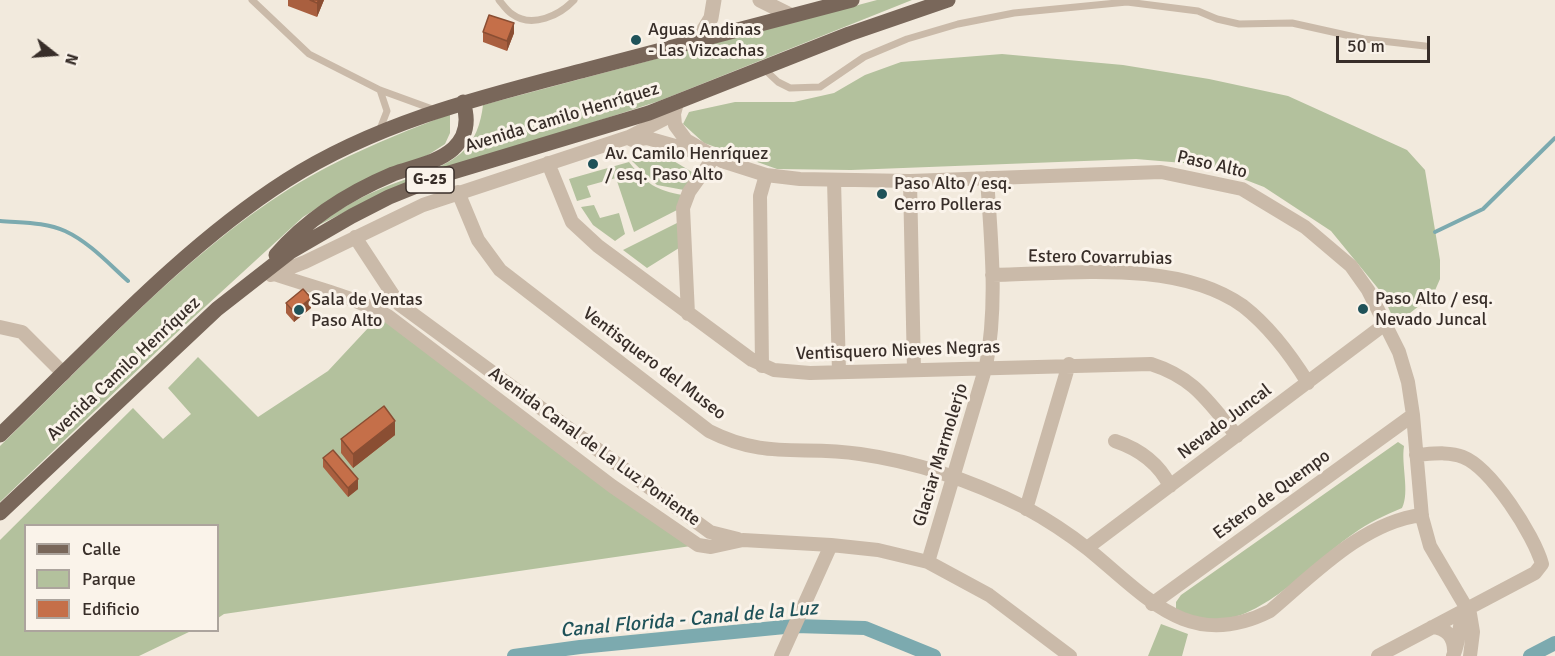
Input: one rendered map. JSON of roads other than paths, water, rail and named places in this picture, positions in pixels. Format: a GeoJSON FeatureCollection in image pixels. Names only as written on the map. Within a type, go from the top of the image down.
{"type":"FeatureCollection","features":[{"type":"Feature","properties":{"kind":"main road","name":"Avenida Camilo Henríquez"},"geometry":{"type":"LineString","coordinates":[[0,435],[183,261],[232,219],[296,175],[379,131],[463,102],[852,0]]}},
{"type":"Feature","properties":{"kind":"main road","name":"Avenida Camilo Henríquez"},"geometry":{"type":"LineString","coordinates":[[0,513],[244,286],[270,272],[352,216],[418,184],[675,109],[764,68],[849,34],[948,0]]}},
{"type":"Feature","properties":{"kind":"main road"},"geometry":{"type":"LineString","coordinates":[[270,272],[297,233],[333,205],[383,179],[441,157],[452,149],[466,128],[463,102]]}},
{"type":"Feature","properties":{"kind":"street"},"geometry":{"type":"LineString","coordinates":[[697,41],[711,18],[714,0]]}},
{"type":"Feature","properties":{"kind":"street"},"geometry":{"type":"LineString","coordinates":[[760,0],[792,16]]}},
{"type":"Feature","properties":{"kind":"street"},"geometry":{"type":"LineString","coordinates":[[270,272],[458,192],[629,137],[675,109]]}},
{"type":"Feature","properties":{"kind":"street","name":"Paso Alto"},"geometry":{"type":"LineString","coordinates":[[675,109],[678,133],[730,165],[766,175],[834,180],[910,181],[1161,172],[1242,189],[1289,216],[1335,250],[1368,290],[1385,324],[1402,362],[1413,415],[1422,515],[1430,546],[1467,607]]}},
{"type":"Feature","properties":{"kind":"street","name":"Paso Alto"},"geometry":{"type":"LineString","coordinates":[[612,142],[647,138],[714,156]]}},
{"type":"Feature","properties":{"kind":"street"},"geometry":{"type":"LineString","coordinates":[[688,314],[683,208],[689,192],[714,156]]}},
{"type":"Feature","properties":{"kind":"street","name":"Ventisquero Nieves Negras"},"geometry":{"type":"LineString","coordinates":[[548,163],[572,222],[598,246],[762,366],[787,373],[986,366],[1151,364],[1173,371],[1192,382],[1237,436]]}},
{"type":"Feature","properties":{"kind":"street"},"geometry":{"type":"LineString","coordinates":[[762,366],[759,196],[766,175]]}},
{"type":"Feature","properties":{"kind":"street","name":"Glaciar Marmolerjo"},"geometry":{"type":"LineString","coordinates":[[928,562],[986,366],[994,313],[987,178]]}},
{"type":"Feature","properties":{"kind":"street"},"geometry":{"type":"LineString","coordinates":[[834,180],[839,372]]}},
{"type":"Feature","properties":{"kind":"street"},"geometry":{"type":"LineString","coordinates":[[910,181],[914,369]]}},
{"type":"Feature","properties":{"kind":"street","name":"Ventisquero del Museo"},"geometry":{"type":"LineString","coordinates":[[458,192],[478,240],[500,270],[709,430],[740,445],[762,450],[860,454],[953,476],[1026,509],[1087,548],[1152,604],[1180,619],[1221,627],[1256,618],[1270,610],[1374,530],[1402,517],[1422,515]]}},
{"type":"Feature","properties":{"kind":"street"},"geometry":{"type":"LineString","coordinates":[[355,237],[399,304],[710,532],[743,540]]}},
{"type":"Feature","properties":{"kind":"street","name":"Avenida Canal de La Luz Poniente"},"geometry":{"type":"LineString","coordinates":[[270,272],[331,294],[357,299],[388,316],[612,486],[698,545],[711,547],[743,540],[831,545],[878,550],[928,562],[989,596],[1070,656]]}},
{"type":"Feature","properties":{"kind":"street","name":"Estero Covarrubias"},"geometry":{"type":"LineString","coordinates":[[992,275],[1148,274],[1182,278],[1211,289],[1242,306],[1287,350],[1308,382]]}},
{"type":"Feature","properties":{"kind":"street","name":"Nevado Juncal"},"geometry":{"type":"LineString","coordinates":[[1087,548],[1385,324]]}},
{"type":"Feature","properties":{"kind":"street"},"geometry":{"type":"LineString","coordinates":[[0,327],[22,332],[64,374]]}},
{"type":"Feature","properties":{"kind":"street"},"geometry":{"type":"LineString","coordinates":[[1026,509],[1069,364]]}},
{"type":"Feature","properties":{"kind":"street","name":"Estero de Quempo"},"geometry":{"type":"LineString","coordinates":[[1152,604],[1413,415]]}},
{"type":"Feature","properties":{"kind":"street"},"geometry":{"type":"LineString","coordinates":[[1114,441],[1128,446],[1153,462],[1170,486]]}},
{"type":"Feature","properties":{"kind":"street"},"geometry":{"type":"LineString","coordinates":[[1378,656],[1535,573],[1542,564],[1539,552],[1499,488],[1479,466],[1462,456],[1444,453],[1416,455]]}},
{"type":"Feature","properties":{"kind":"street"},"geometry":{"type":"LineString","coordinates":[[781,656],[831,545]]}},
{"type":"Feature","properties":{"kind":"street"},"geometry":{"type":"LineString","coordinates":[[1467,607],[1472,622],[1471,649]]}},
{"type":"Feature","properties":{"kind":"street"},"geometry":{"type":"LineString","coordinates":[[1453,656],[1459,642],[1461,618],[1467,607]]}},
{"type":"Feature","properties":{"kind":"street"},"geometry":{"type":"LineString","coordinates":[[1432,627],[1442,629],[1450,635],[1454,646],[1453,656]]}},
{"type":"Feature","properties":{"kind":"lane"},"geometry":{"type":"LineString","coordinates":[[252,0],[309,54],[380,90],[437,110]]}},
{"type":"Feature","properties":{"kind":"lane"},"geometry":{"type":"LineString","coordinates":[[502,1],[513,15],[528,21],[550,17],[574,0]]}},
{"type":"Feature","properties":{"kind":"lane"},"geometry":{"type":"LineString","coordinates":[[764,68],[778,82],[790,88],[820,87],[864,57],[907,39],[958,24],[1014,12],[1126,2],[1198,11],[1217,19],[1239,24],[1292,23],[1364,39],[1425,46]]}},
{"type":"Feature","properties":{"kind":"lane"},"geometry":{"type":"LineString","coordinates":[[379,131],[385,122],[387,111],[385,99],[380,90]]}},
{"type":"Feature","properties":{"kind":"waterway"},"geometry":{"type":"LineString","coordinates":[[1435,232],[1483,209],[1555,138]]}},
{"type":"Feature","properties":{"kind":"waterway"},"geometry":{"type":"LineString","coordinates":[[0,221],[41,224],[65,231],[90,247],[128,281]]}},
{"type":"Feature","properties":{"kind":"waterway","name":"Canal Florida - Canal de la Luz"},"geometry":{"type":"LineString","coordinates":[[514,656],[580,647],[795,626],[865,628],[934,656]]}},
{"type":"Feature","properties":{"kind":"waterway","name":"Canal Florida - Canal de la Luz"},"geometry":{"type":"LineString","coordinates":[[1530,656],[1555,643]]}},
{"type":"Feature","properties":{"kind":"place","name":"Aguas Andinas - Las Vizcachas"},"geometry":{"type":"Point","coordinates":[636,40]}},
{"type":"Feature","properties":{"kind":"place","name":"Av. Camilo Henríquez / esq. Paso Alto"},"geometry":{"type":"Point","coordinates":[593,164]}},
{"type":"Feature","properties":{"kind":"place","name":"Paso Alto / esq. Cerro Polleras"},"geometry":{"type":"Point","coordinates":[882,194]}},
{"type":"Feature","properties":{"kind":"place","name":"Paso Alto / esq. Nevado Juncal"},"geometry":{"type":"Point","coordinates":[1363,309]}},
{"type":"Feature","properties":{"kind":"place","name":"Sala de Ventas Paso Alto"},"geometry":{"type":"Point","coordinates":[299,310]}}]}
